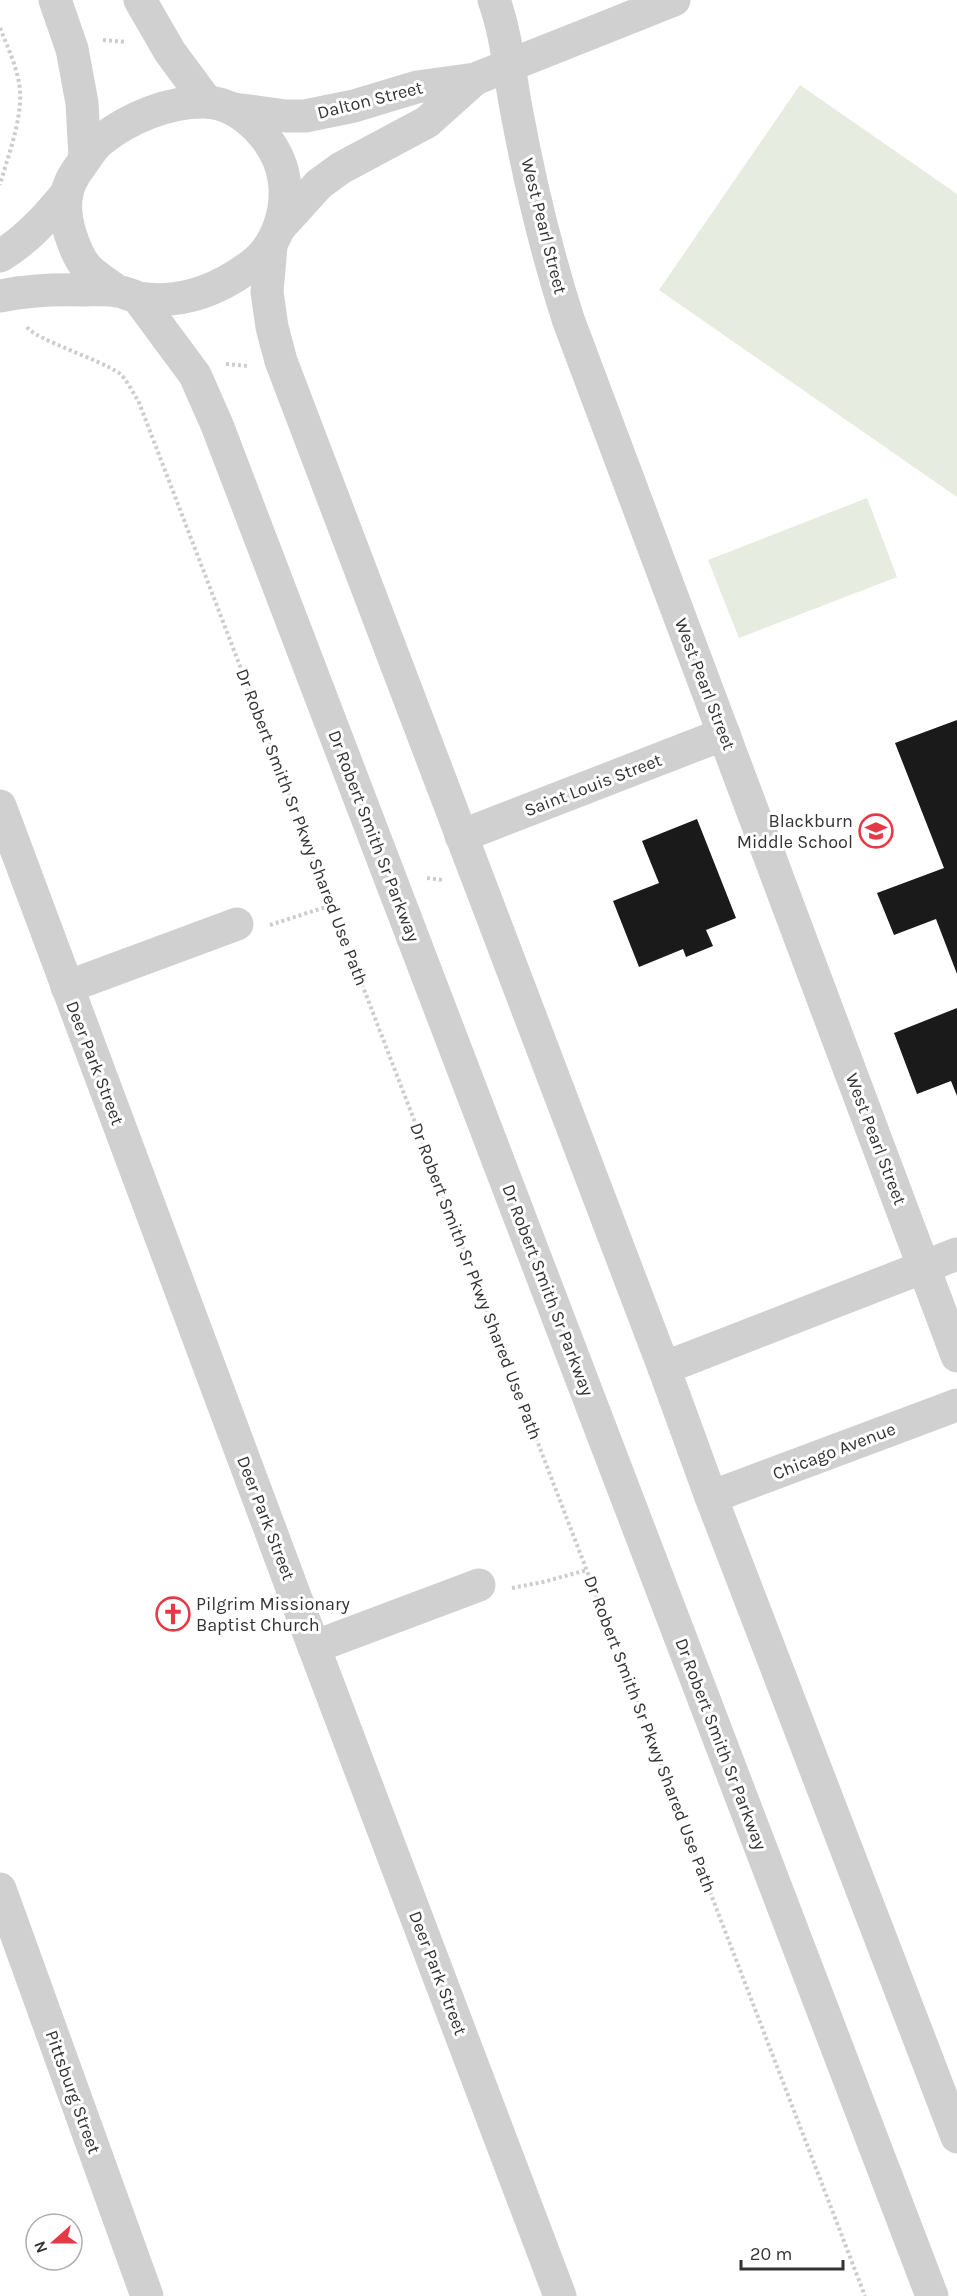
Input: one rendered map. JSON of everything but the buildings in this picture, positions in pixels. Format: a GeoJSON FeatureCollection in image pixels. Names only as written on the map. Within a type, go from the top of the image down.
{"type":"FeatureCollection","features":[{"type":"Feature","properties":{"kind":"street"},"geometry":{"type":"LineString","coordinates":[[55,0],[72,49],[82,103],[86,159]]}},
{"type":"Feature","properties":{"kind":"street"},"geometry":{"type":"LineString","coordinates":[[140,0],[170,52],[218,105],[252,124],[269,139],[282,163],[287,192],[275,237],[267,292],[272,327],[281,361],[711,1497],[957,2137]]}},
{"type":"Feature","properties":{"kind":"street","name":"West Pearl Street"},"geometry":{"type":"LineString","coordinates":[[494,0],[502,23],[515,106],[552,268],[568,319],[957,1356]]}},
{"type":"Feature","properties":{"kind":"street","name":"Dalton Street"},"geometry":{"type":"LineString","coordinates":[[218,105],[286,116],[305,116],[354,106],[417,87],[475,80],[674,0]]}},
{"type":"Feature","properties":{"kind":"street","name":"Dalton Street"},"geometry":{"type":"LineString","coordinates":[[275,237],[320,184],[341,168],[427,123],[475,80]]}},
{"type":"Feature","properties":{"kind":"street"},"geometry":{"type":"LineString","coordinates":[[128,294],[88,269],[75,249],[65,216],[67,193],[72,177],[99,142],[124,124],[154,111],[182,104],[218,105]]}},
{"type":"Feature","properties":{"kind":"street"},"geometry":{"type":"LineString","coordinates":[[0,256],[27,237],[46,219],[67,193]]}},
{"type":"Feature","properties":{"kind":"street"},"geometry":{"type":"LineString","coordinates":[[0,296],[41,290],[184,297],[210,291],[230,281],[255,263],[275,237]]}},
{"type":"Feature","properties":{"kind":"street","name":"Dr Robert Smith Sr Parkway"},"geometry":{"type":"LineString","coordinates":[[128,294],[195,375],[217,425],[932,2296]]}},
{"type":"Feature","properties":{"kind":"street","name":"Saint Louis Street"},"geometry":{"type":"LineString","coordinates":[[461,836],[724,734]]}},
{"type":"Feature","properties":{"kind":"street","name":"Deer Park Street"},"geometry":{"type":"LineString","coordinates":[[0,806],[560,2296]]}},
{"type":"Feature","properties":{"kind":"street"},"geometry":{"type":"LineString","coordinates":[[67,987],[237,924]]}},
{"type":"Feature","properties":{"kind":"street"},"geometry":{"type":"LineString","coordinates":[[664,1368],[957,1254]]}},
{"type":"Feature","properties":{"kind":"street","name":"Chicago Avenue"},"geometry":{"type":"LineString","coordinates":[[711,1497],[957,1405]]}},
{"type":"Feature","properties":{"kind":"street"},"geometry":{"type":"LineString","coordinates":[[315,1647],[479,1585]]}},
{"type":"Feature","properties":{"kind":"street","name":"Pittsburg Street"},"geometry":{"type":"LineString","coordinates":[[0,1889],[147,2296]]}},
{"type":"Feature","properties":{"kind":"path"},"geometry":{"type":"LineString","coordinates":[[0,28],[15,68],[20,91],[16,128],[0,185]]}},
{"type":"Feature","properties":{"kind":"path"},"geometry":{"type":"LineString","coordinates":[[93,40],[132,42]]}},
{"type":"Feature","properties":{"kind":"path","name":"Dr Robert Smith Sr Pkwy Shared Use Path"},"geometry":{"type":"LineString","coordinates":[[24,321],[28,330],[39,337],[95,359],[121,375],[138,400],[865,2296]]}},
{"type":"Feature","properties":{"kind":"path"},"geometry":{"type":"LineString","coordinates":[[219,363],[256,367]]}},
{"type":"Feature","properties":{"kind":"path"},"geometry":{"type":"LineString","coordinates":[[423,877],[453,881]]}},
{"type":"Feature","properties":{"kind":"path"},"geometry":{"type":"LineString","coordinates":[[237,924],[248,933],[332,905]]}},
{"type":"Feature","properties":{"kind":"path"},"geometry":{"type":"LineString","coordinates":[[479,1585],[491,1594],[587,1570]]}},
{"type":"Feature","properties":{"kind":"shaded area"},"geometry":{"type":"Polygon","coordinates":[[[800,85],[957,194],[957,497],[659,290],[800,85]]]}},
{"type":"Feature","properties":{"kind":"shaded area"},"geometry":{"type":"Polygon","coordinates":[[[867,498],[897,577],[739,638],[708,560],[867,498]]]}},
{"type":"Feature","properties":{"kind":"place","name":"Blackburn Middle School"},"geometry":{"type":"Point","coordinates":[876,831]}},
{"type":"Feature","properties":{"kind":"place","name":"Pilgrim Missionary Baptist Church"},"geometry":{"type":"Point","coordinates":[173,1614]}}]}
